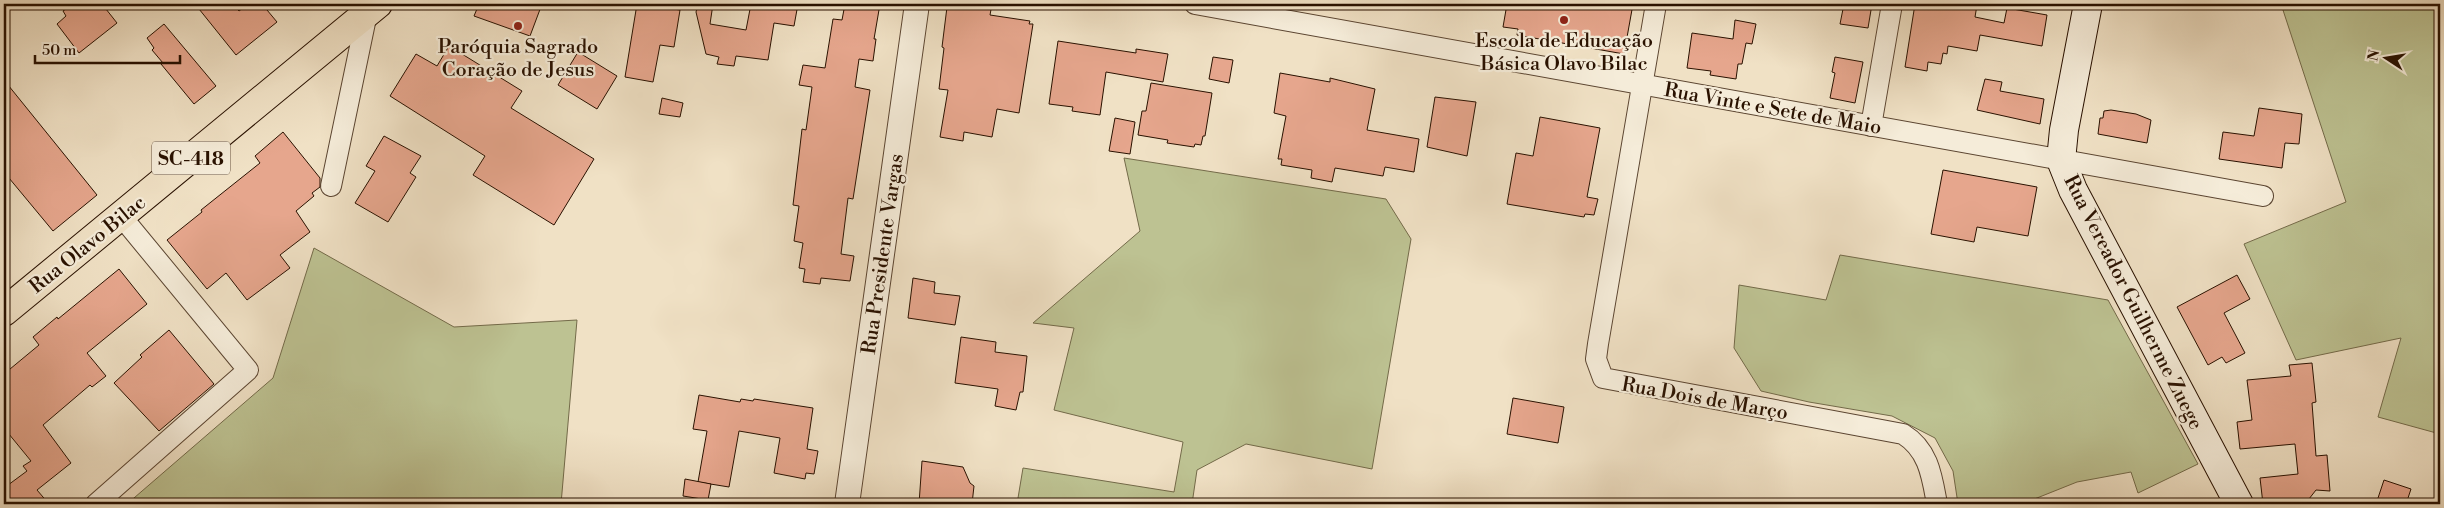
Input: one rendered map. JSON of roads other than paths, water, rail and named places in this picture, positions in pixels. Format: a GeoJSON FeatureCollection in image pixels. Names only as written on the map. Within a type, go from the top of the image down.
{"type":"FeatureCollection","features":[{"type":"Feature","properties":{"kind":"main road","name":"Rua Vereador Guilherme Zuege"},"geometry":{"type":"LineString","coordinates":[[2088,4],[2064,130],[2061,160],[2074,190],[2239,504]]}},
{"type":"Feature","properties":{"kind":"main road","name":"Rua Olavo Bilac"},"geometry":{"type":"LineString","coordinates":[[4,312],[373,9]]}},
{"type":"Feature","properties":{"kind":"street","name":"Rua Presidente Vargas"},"geometry":{"type":"LineString","coordinates":[[847,504],[917,4]]}},
{"type":"Feature","properties":{"kind":"street","name":"Rua Vinte e Sete de Maio"},"geometry":{"type":"LineString","coordinates":[[1195,4],[2263,196]]}},
{"type":"Feature","properties":{"kind":"street"},"geometry":{"type":"LineString","coordinates":[[1643,85],[1656,4]]}},
{"type":"Feature","properties":{"kind":"street"},"geometry":{"type":"LineString","coordinates":[[1871,126],[1892,4]]}},
{"type":"Feature","properties":{"kind":"street"},"geometry":{"type":"LineString","coordinates":[[331,186],[373,9]]}},
{"type":"Feature","properties":{"kind":"street","name":"Rua Dois de Março"},"geometry":{"type":"LineString","coordinates":[[1643,85],[1598,344],[1596,359],[1603,378],[1903,434],[1914,441],[1925,456],[1937,504]]}},
{"type":"Feature","properties":{"kind":"street"},"geometry":{"type":"LineString","coordinates":[[96,504],[248,370],[121,216]]}},
{"type":"Feature","properties":{"kind":"place","name":"Escola de Educação Básica Olavo Bilac"},"geometry":{"type":"Point","coordinates":[1564,20]}},
{"type":"Feature","properties":{"kind":"place","name":"Paróquia Sagrado Coração de Jesus"},"geometry":{"type":"Point","coordinates":[518,26]}}]}
